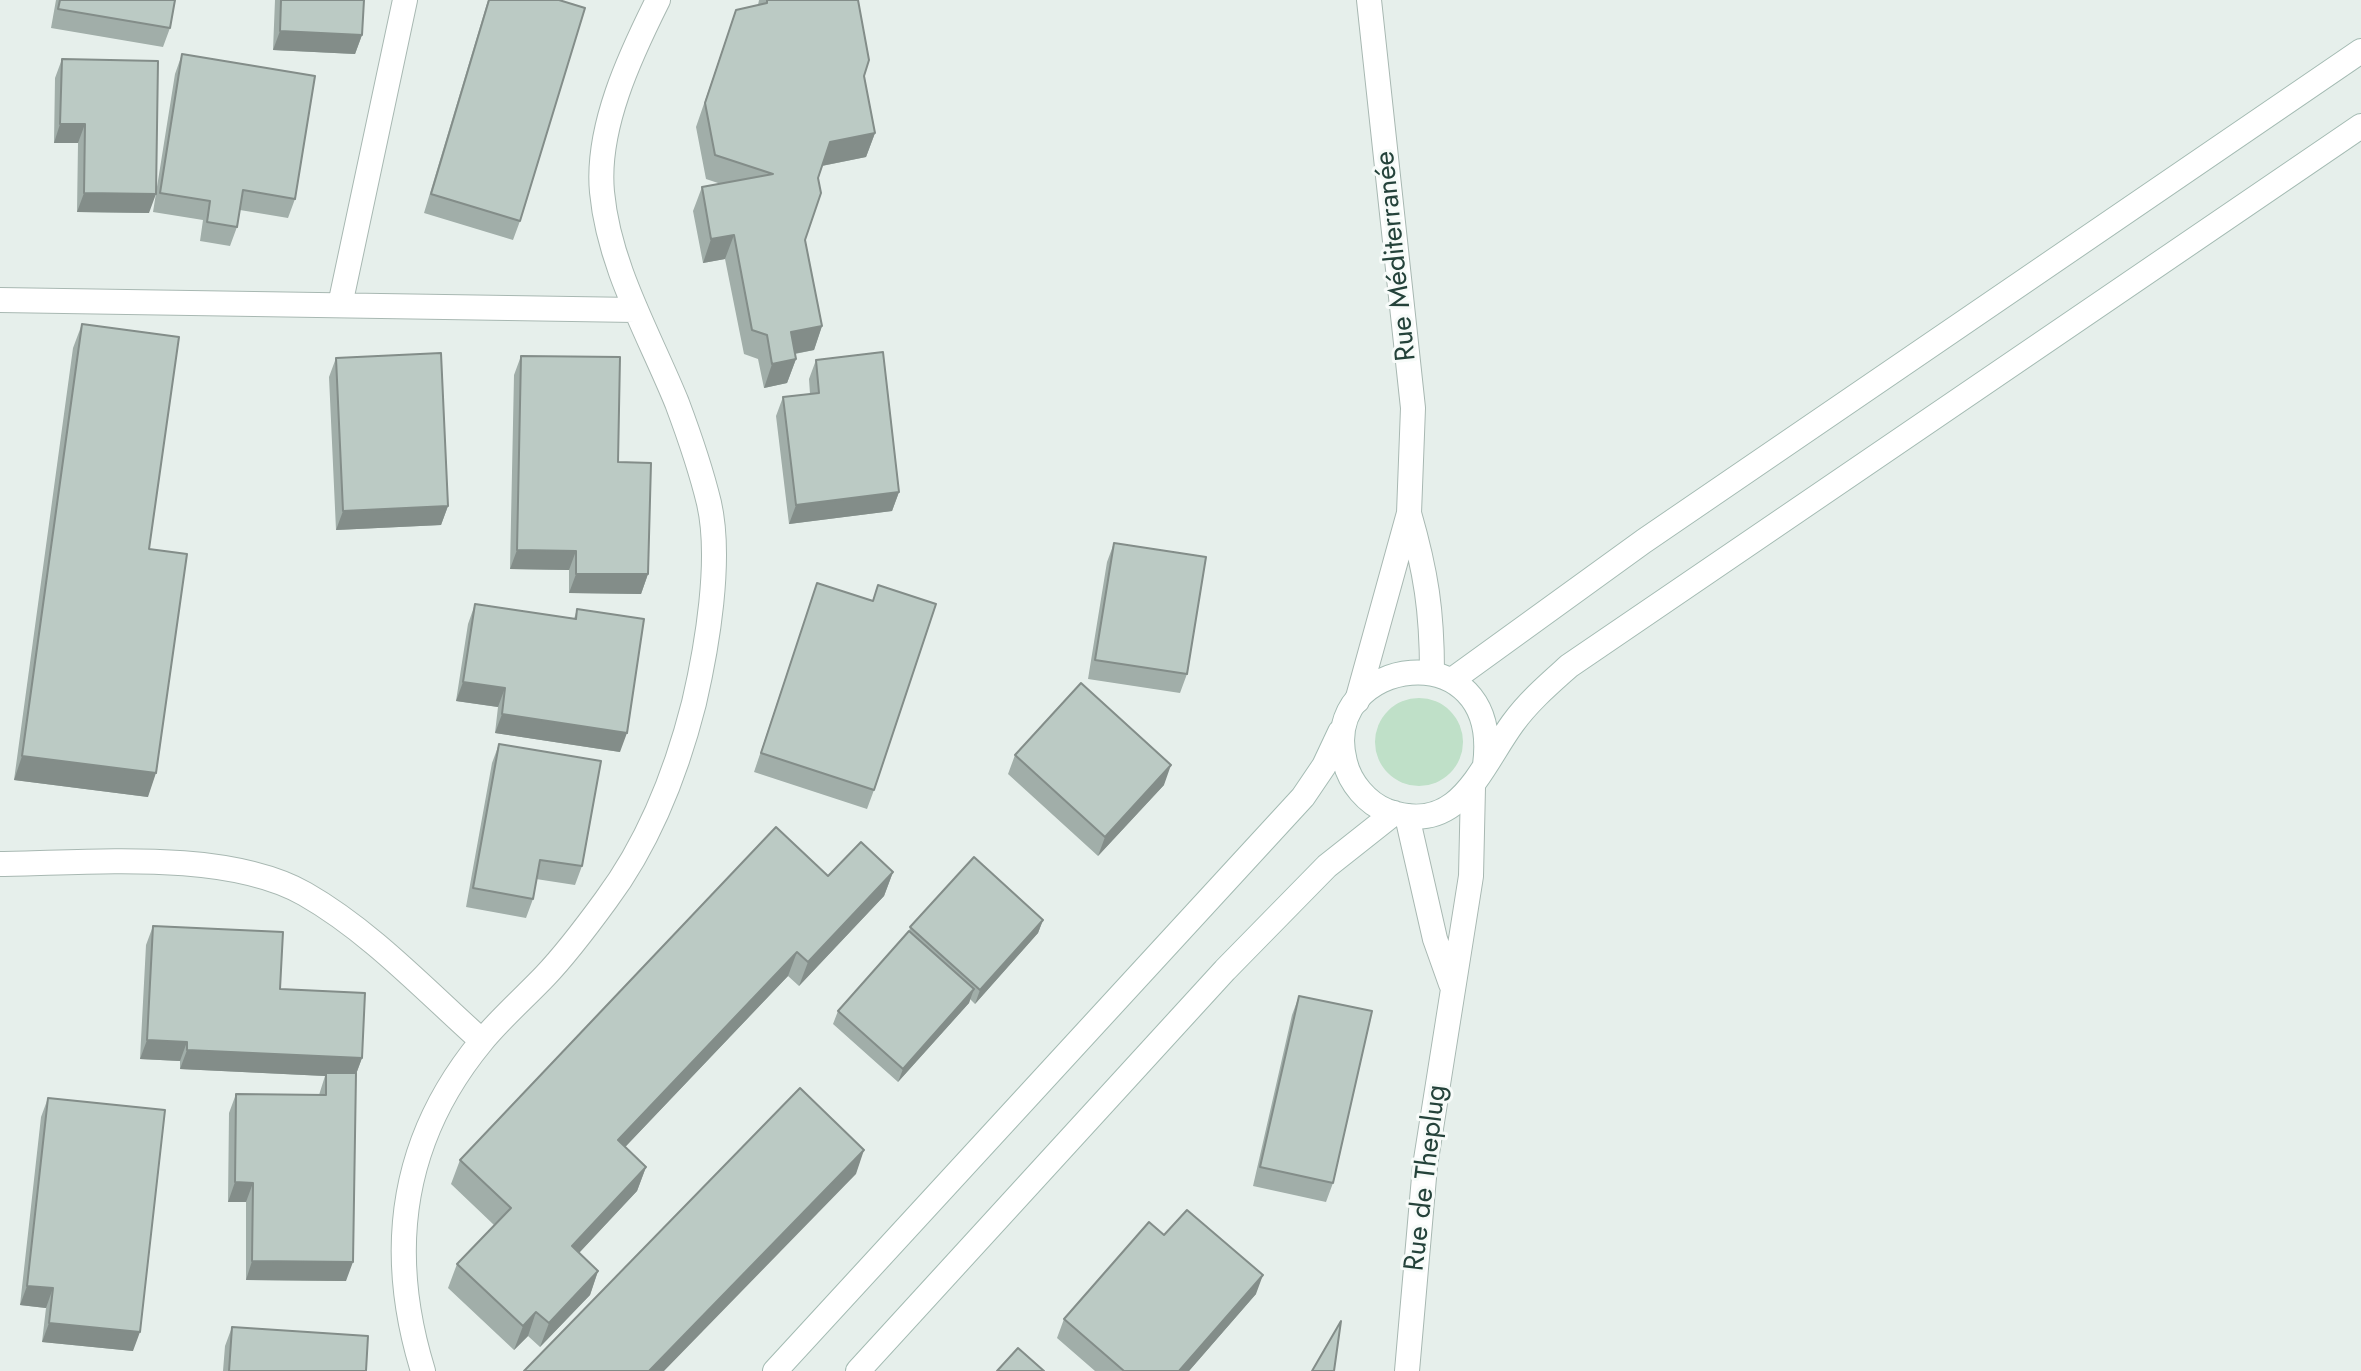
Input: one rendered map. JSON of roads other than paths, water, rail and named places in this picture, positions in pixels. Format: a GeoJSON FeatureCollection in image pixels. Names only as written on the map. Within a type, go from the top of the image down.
{"type":"FeatureCollection","features":[{"type":"Feature","properties":{"kind":"street"},"geometry":{"type":"LineString","coordinates":[[340,305],[405,0]]}},
{"type":"Feature","properties":{"kind":"street"},"geometry":{"type":"LineString","coordinates":[[423,1371],[406,1307],[402,1256],[406,1204],[420,1144],[442,1099],[482,1041],[549,972],[608,897],[642,844],[672,782],[694,700],[713,599],[710,506],[677,405],[635,310],[613,247],[601,190],[606,134],[636,44],[658,0]]}},
{"type":"Feature","properties":{"kind":"street","name":"Rue Méditerranée"},"geometry":{"type":"LineString","coordinates":[[1352,710],[1409,513],[1413,408],[1369,0]]}},
{"type":"Feature","properties":{"kind":"street"},"geometry":{"type":"LineString","coordinates":[[1442,676],[2361,51]]}},
{"type":"Feature","properties":{"kind":"street"},"geometry":{"type":"LineString","coordinates":[[1352,710],[1343,751],[1352,781],[1365,796],[1401,815],[1432,814],[1455,804],[1479,776],[1534,698],[1569,666],[2361,126]]}},
{"type":"Feature","properties":{"kind":"street"},"geometry":{"type":"LineString","coordinates":[[0,300],[635,310]]}},
{"type":"Feature","properties":{"kind":"street","name":"Rue Méditerranée"},"geometry":{"type":"LineString","coordinates":[[1409,513],[1427,574],[1442,676]]}},
{"type":"Feature","properties":{"kind":"street"},"geometry":{"type":"LineString","coordinates":[[775,1371],[1303,797],[1324,766],[1352,710],[1371,685],[1391,675],[1411,671],[1442,676],[1470,695],[1483,716],[1488,741],[1479,776],[1471,876],[1452,986]]}},
{"type":"Feature","properties":{"kind":"street"},"geometry":{"type":"LineString","coordinates":[[1401,815],[1435,939],[1452,986]]}},
{"type":"Feature","properties":{"kind":"street"},"geometry":{"type":"LineString","coordinates":[[858,1371],[1225,970],[1327,866],[1401,815]]}},
{"type":"Feature","properties":{"kind":"street"},"geometry":{"type":"LineString","coordinates":[[0,864],[179,862],[255,875],[304,893],[371,943],[482,1041]]}},
{"type":"Feature","properties":{"kind":"street","name":"Rue de Theplug"},"geometry":{"type":"LineString","coordinates":[[1407,1371],[1425,1166],[1452,986]]}}]}
